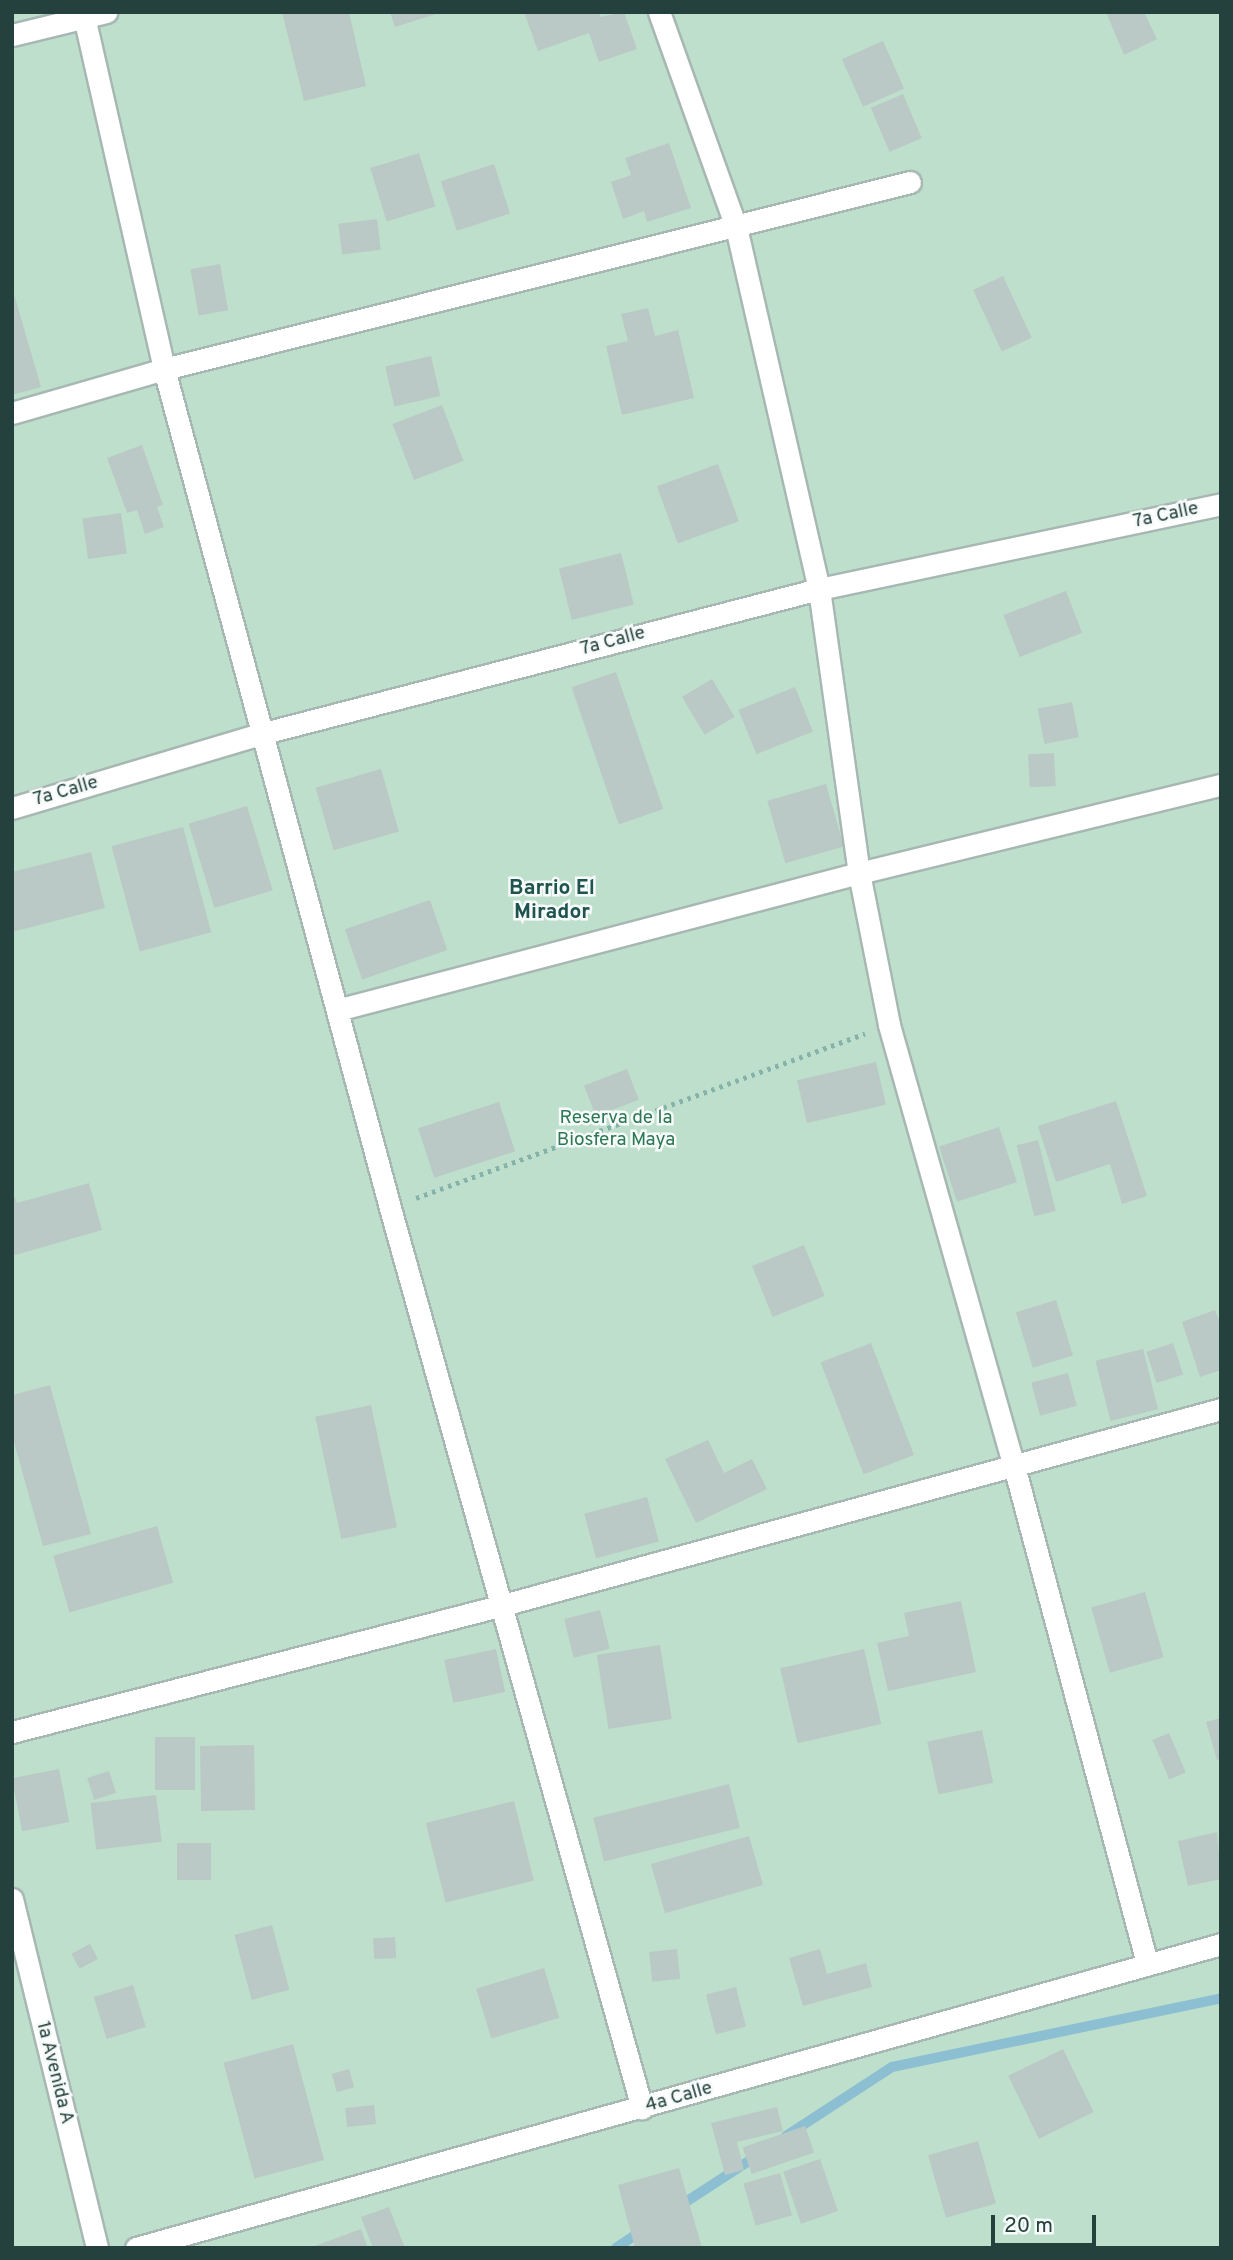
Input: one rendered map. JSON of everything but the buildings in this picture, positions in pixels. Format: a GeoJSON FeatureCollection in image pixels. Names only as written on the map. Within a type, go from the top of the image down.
{"type":"FeatureCollection","features":[{"type":"Feature","properties":{"kind":"street"},"geometry":{"type":"LineString","coordinates":[[12,34],[106,12]]}},
{"type":"Feature","properties":{"kind":"street"},"geometry":{"type":"LineString","coordinates":[[659,12],[736,227],[820,589],[859,873],[888,1025],[1014,1466],[1147,1963]]}},
{"type":"Feature","properties":{"kind":"street"},"geometry":{"type":"LineString","coordinates":[[84,15],[164,369],[390,1208],[642,2108]]}},
{"type":"Feature","properties":{"kind":"street"},"geometry":{"type":"LineString","coordinates":[[12,413],[164,369],[910,182]]}},
{"type":"Feature","properties":{"kind":"street","name":"7a Calle"},"geometry":{"type":"LineString","coordinates":[[12,808],[264,733],[820,589],[1221,504]]}},
{"type":"Feature","properties":{"kind":"street"},"geometry":{"type":"LineString","coordinates":[[337,1010],[859,873],[1221,785]]}},
{"type":"Feature","properties":{"kind":"street"},"geometry":{"type":"LineString","coordinates":[[12,1732],[503,1605],[1221,1409]]}},
{"type":"Feature","properties":{"kind":"street","name":"1a Avenida A"},"geometry":{"type":"LineString","coordinates":[[12,1899],[97,2248]]}},
{"type":"Feature","properties":{"kind":"street","name":"4a Calle"},"geometry":{"type":"LineString","coordinates":[[136,2248],[1221,1944]]}},
{"type":"Feature","properties":{"kind":"path"},"geometry":{"type":"LineString","coordinates":[[390,1208],[888,1025]]}},
{"type":"Feature","properties":{"kind":"green space","name":"Reserva de la Biosfera Maya"},"geometry":{"type":"Polygon","coordinates":[[[12,12],[1221,12],[1221,2248],[12,2248],[12,12]]]}},
{"type":"Feature","properties":{"kind":"waterway"},"geometry":{"type":"LineString","coordinates":[[786,2136],[892,2067],[1221,1998]]}},
{"type":"Feature","properties":{"kind":"waterway"},"geometry":{"type":"LineString","coordinates":[[678,2207],[758,2155]]}},
{"type":"Feature","properties":{"kind":"waterway"},"geometry":{"type":"LineString","coordinates":[[616,2248],[644,2229]]}},
{"type":"Feature","properties":{"kind":"district","name":"Barrio El Mirador"},"geometry":{"type":"Point","coordinates":[552,901]}}]}
